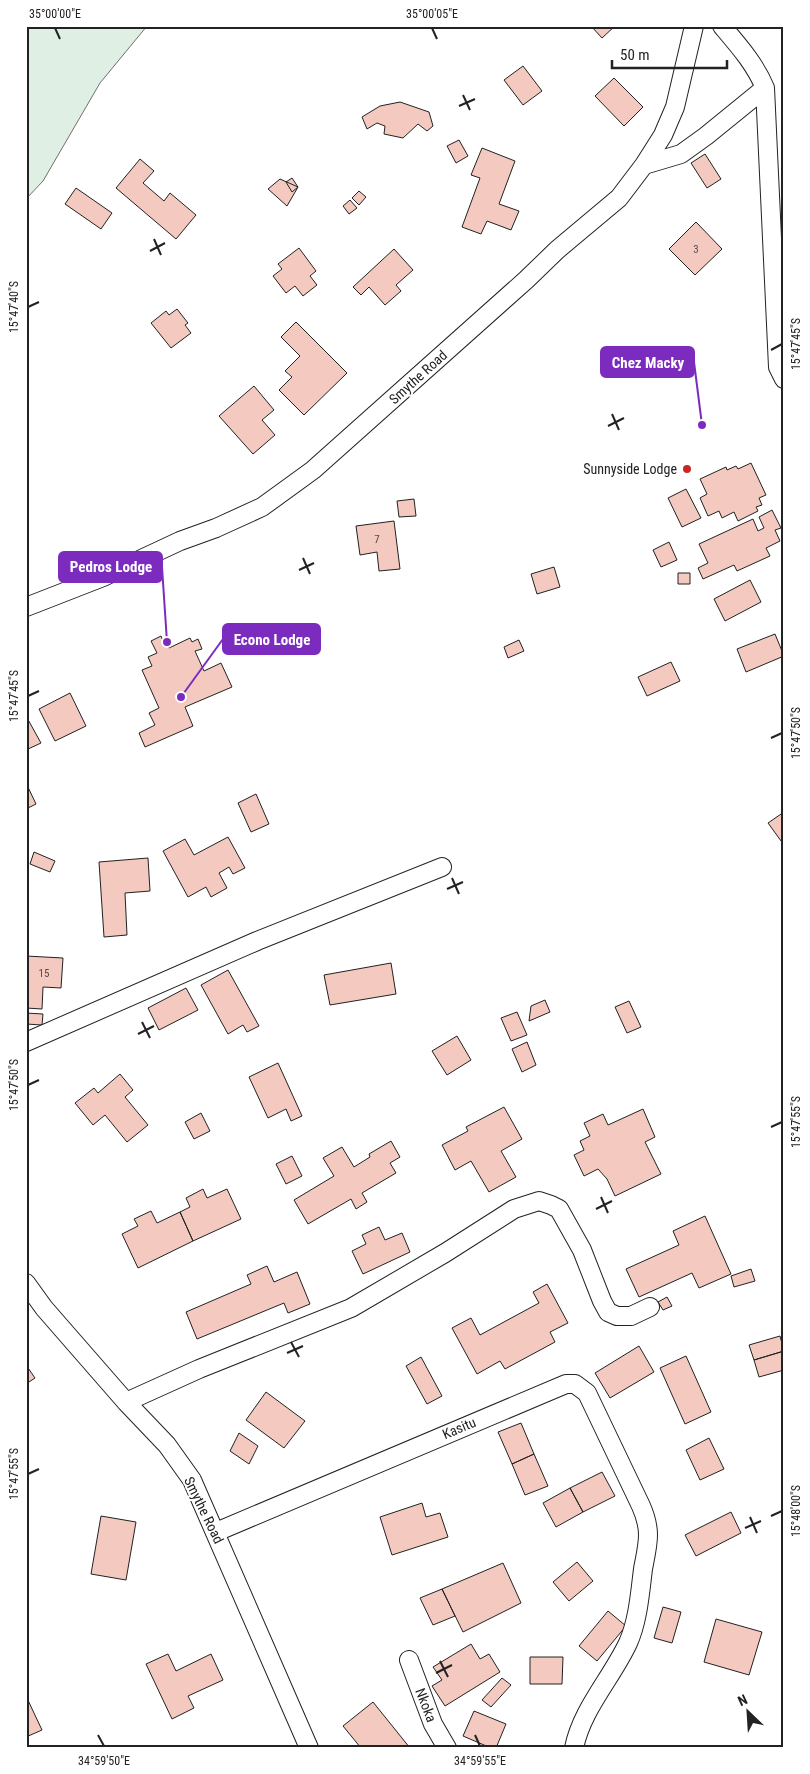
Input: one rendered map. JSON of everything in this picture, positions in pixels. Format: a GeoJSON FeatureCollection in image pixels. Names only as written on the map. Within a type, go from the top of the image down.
{"type":"FeatureCollection","features":[{"type":"Feature","properties":{"kind":"street","name":"Smythe Road"},"geometry":{"type":"LineString","coordinates":[[26,607],[103,577],[180,541],[216,528],[262,507],[313,470],[526,280],[557,250],[619,198],[644,165],[663,135],[675,107],[694,26]]}},
{"type":"Feature","properties":{"kind":"street"},"geometry":{"type":"LineString","coordinates":[[722,26],[748,56],[758,71],[765,88],[778,367],[784,379]]}},
{"type":"Feature","properties":{"kind":"street"},"geometry":{"type":"LineString","coordinates":[[644,165],[681,154],[765,88]]}},
{"type":"Feature","properties":{"kind":"street"},"geometry":{"type":"LineString","coordinates":[[26,1042],[257,941],[442,867]]}},
{"type":"Feature","properties":{"kind":"street"},"geometry":{"type":"LineString","coordinates":[[126,1402],[199,1369],[351,1308],[445,1253],[514,1208],[539,1201],[559,1209],[582,1250],[608,1312],[617,1316],[631,1316],[650,1307]]}},
{"type":"Feature","properties":{"kind":"street","name":"Smythe Road"},"geometry":{"type":"LineString","coordinates":[[26,1283],[44,1308],[126,1402],[167,1445],[192,1480],[309,1748]]}},
{"type":"Feature","properties":{"kind":"street","name":"Kasitu"},"geometry":{"type":"LineString","coordinates":[[216,1532],[566,1384],[575,1384],[587,1393],[641,1506],[647,1523],[648,1536],[633,1627],[628,1643],[585,1716],[574,1748]]}},
{"type":"Feature","properties":{"kind":"street","name":"Nkoka"},"geometry":{"type":"LineString","coordinates":[[409,1660],[434,1724],[447,1748]]}},
{"type":"Feature","properties":{"kind":"green space"},"geometry":{"type":"Polygon","coordinates":[[[26,26],[147,26],[100,83],[43,181],[26,199],[26,26]]]}},
{"type":"Feature","properties":{"kind":"building"},"geometry":{"type":"Polygon","coordinates":[[[591,26],[615,26],[602,38],[591,26]]]}},
{"type":"Feature","properties":{"kind":"building"},"geometry":{"type":"Polygon","coordinates":[[[523,66],[542,91],[523,105],[504,80],[523,66]]]}},
{"type":"Feature","properties":{"kind":"building"},"geometry":{"type":"Polygon","coordinates":[[[614,78],[643,107],[624,126],[595,96],[614,78]]]}},
{"type":"Feature","properties":{"kind":"building"},"geometry":{"type":"Polygon","coordinates":[[[400,102],[429,112],[433,126],[427,131],[418,124],[403,138],[384,134],[385,126],[377,123],[367,129],[362,117],[380,106],[400,102]]]}},
{"type":"Feature","properties":{"kind":"building"},"geometry":{"type":"Polygon","coordinates":[[[459,140],[468,156],[456,163],[447,146],[459,140]]]}},
{"type":"Feature","properties":{"kind":"building"},"geometry":{"type":"Polygon","coordinates":[[[482,148],[515,161],[499,204],[519,211],[511,230],[487,221],[481,234],[462,227],[480,178],[471,175],[482,148]]]}},
{"type":"Feature","properties":{"kind":"building"},"geometry":{"type":"Polygon","coordinates":[[[705,154],[721,179],[707,188],[691,163],[705,154]]]}},
{"type":"Feature","properties":{"kind":"building"},"geometry":{"type":"Polygon","coordinates":[[[140,159],[154,171],[143,183],[164,201],[170,193],[196,215],[176,239],[116,188],[140,159]]]}},
{"type":"Feature","properties":{"kind":"building"},"geometry":{"type":"Polygon","coordinates":[[[292,178],[298,187],[292,192],[286,182],[292,178]]]}},
{"type":"Feature","properties":{"kind":"building"},"geometry":{"type":"Polygon","coordinates":[[[280,179],[298,187],[287,206],[268,189],[280,179]]]}},
{"type":"Feature","properties":{"kind":"building"},"geometry":{"type":"Polygon","coordinates":[[[76,188],[112,213],[101,229],[65,204],[76,188]]]}},
{"type":"Feature","properties":{"kind":"building"},"geometry":{"type":"Polygon","coordinates":[[[359,191],[366,197],[359,205],[352,198],[359,191]]]}},
{"type":"Feature","properties":{"kind":"building"},"geometry":{"type":"Polygon","coordinates":[[[350,200],[357,208],[349,214],[343,206],[350,200]]]}},
{"type":"Feature","properties":{"kind":"building"},"geometry":{"type":"Polygon","coordinates":[[[696,222],[722,249],[695,275],[669,249],[696,222]]]}},
{"type":"Feature","properties":{"kind":"building"},"geometry":{"type":"Polygon","coordinates":[[[299,248],[316,271],[310,276],[317,285],[303,296],[295,286],[286,293],[273,276],[282,269],[278,264],[299,248]]]}},
{"type":"Feature","properties":{"kind":"building"},"geometry":{"type":"Polygon","coordinates":[[[394,249],[413,270],[396,285],[401,291],[385,305],[369,287],[361,295],[353,287],[394,249]]]}},
{"type":"Feature","properties":{"kind":"building"},"geometry":{"type":"Polygon","coordinates":[[[177,309],[188,323],[185,325],[191,333],[171,348],[151,323],[166,311],[169,315],[177,309]]]}},
{"type":"Feature","properties":{"kind":"building"},"geometry":{"type":"Polygon","coordinates":[[[296,322],[347,373],[304,415],[279,390],[292,377],[285,371],[300,356],[281,337],[296,322]]]}},
{"type":"Feature","properties":{"kind":"building"},"geometry":{"type":"Polygon","coordinates":[[[254,386],[274,410],[262,420],[275,435],[253,454],[219,416],[254,386]]]}},
{"type":"Feature","properties":{"kind":"building"},"geometry":{"type":"Polygon","coordinates":[[[751,463],[766,495],[759,498],[762,505],[756,507],[758,511],[738,521],[734,512],[722,518],[719,511],[708,516],[700,498],[707,494],[700,479],[726,467],[727,470],[736,466],[738,469],[751,463]]]}},
{"type":"Feature","properties":{"kind":"building"},"geometry":{"type":"Polygon","coordinates":[[[686,489],[701,518],[682,527],[668,498],[686,489]]]}},
{"type":"Feature","properties":{"kind":"building"},"geometry":{"type":"Polygon","coordinates":[[[414,499],[416,516],[399,517],[397,501],[414,499]]]}},
{"type":"Feature","properties":{"kind":"building"},"geometry":{"type":"Polygon","coordinates":[[[772,510],[781,528],[775,530],[780,541],[766,548],[770,556],[737,571],[734,565],[703,579],[698,568],[708,563],[699,544],[753,519],[758,531],[764,528],[759,517],[772,510]]]}},
{"type":"Feature","properties":{"kind":"building"},"geometry":{"type":"Polygon","coordinates":[[[394,521],[400,569],[379,571],[377,552],[360,555],[356,526],[394,521]]]}},
{"type":"Feature","properties":{"kind":"building"},"geometry":{"type":"Polygon","coordinates":[[[669,542],[677,560],[661,567],[653,550],[669,542]]]}},
{"type":"Feature","properties":{"kind":"building"},"geometry":{"type":"Polygon","coordinates":[[[554,567],[560,587],[537,594],[531,574],[554,567]]]}},
{"type":"Feature","properties":{"kind":"building"},"geometry":{"type":"Polygon","coordinates":[[[678,573],[690,573],[690,584],[678,584],[678,573]]]}},
{"type":"Feature","properties":{"kind":"building"},"geometry":{"type":"Polygon","coordinates":[[[750,580],[761,602],[725,621],[714,599],[750,580]]]}},
{"type":"Feature","properties":{"kind":"building"},"geometry":{"type":"Polygon","coordinates":[[[775,634],[784,656],[746,672],[737,649],[775,634]]]}},
{"type":"Feature","properties":{"kind":"building"},"geometry":{"type":"Polygon","coordinates":[[[161,636],[164,643],[167,642],[169,648],[190,638],[192,642],[198,639],[202,649],[195,651],[204,671],[221,663],[232,687],[185,707],[193,726],[145,747],[139,733],[155,725],[149,713],[159,708],[142,670],[152,666],[148,657],[157,653],[151,641],[161,636]]]}},
{"type":"Feature","properties":{"kind":"building"},"geometry":{"type":"Polygon","coordinates":[[[519,640],[524,651],[508,658],[504,647],[519,640]]]}},
{"type":"Feature","properties":{"kind":"building"},"geometry":{"type":"Polygon","coordinates":[[[671,662],[680,681],[647,696],[638,677],[671,662]]]}},
{"type":"Feature","properties":{"kind":"building"},"geometry":{"type":"Polygon","coordinates":[[[70,693],[86,726],[55,741],[39,709],[70,693]]]}},
{"type":"Feature","properties":{"kind":"building"},"geometry":{"type":"Polygon","coordinates":[[[26,716],[41,743],[26,750],[26,716]]]}},
{"type":"Feature","properties":{"kind":"building"},"geometry":{"type":"Polygon","coordinates":[[[26,783],[36,804],[26,809],[26,783]]]}},
{"type":"Feature","properties":{"kind":"building"},"geometry":{"type":"Polygon","coordinates":[[[256,794],[269,824],[251,832],[238,803],[256,794]]]}},
{"type":"Feature","properties":{"kind":"building"},"geometry":{"type":"Polygon","coordinates":[[[784,812],[784,845],[768,823],[784,812]]]}},
{"type":"Feature","properties":{"kind":"building"},"geometry":{"type":"Polygon","coordinates":[[[228,837],[245,868],[233,874],[229,867],[219,873],[227,888],[211,897],[206,887],[188,897],[163,851],[185,839],[194,855],[228,837]]]}},
{"type":"Feature","properties":{"kind":"building"},"geometry":{"type":"Polygon","coordinates":[[[34,852],[55,861],[50,872],[30,864],[34,852]]]}},
{"type":"Feature","properties":{"kind":"building"},"geometry":{"type":"Polygon","coordinates":[[[148,858],[150,891],[125,893],[127,935],[104,937],[99,862],[148,858]]]}},
{"type":"Feature","properties":{"kind":"building"},"geometry":{"type":"Polygon","coordinates":[[[26,956],[63,958],[61,988],[43,987],[42,1009],[26,1008],[26,956]]]}},
{"type":"Feature","properties":{"kind":"building"},"geometry":{"type":"Polygon","coordinates":[[[391,963],[396,994],[330,1005],[324,975],[391,963]]]}},
{"type":"Feature","properties":{"kind":"building"},"geometry":{"type":"Polygon","coordinates":[[[228,970],[259,1026],[247,1032],[243,1025],[228,1034],[201,985],[228,970]]]}},
{"type":"Feature","properties":{"kind":"building"},"geometry":{"type":"Polygon","coordinates":[[[186,988],[198,1010],[159,1030],[148,1008],[186,988]]]}},
{"type":"Feature","properties":{"kind":"building"},"geometry":{"type":"Polygon","coordinates":[[[545,1000],[550,1012],[529,1021],[531,1006],[545,1000]]]}},
{"type":"Feature","properties":{"kind":"building"},"geometry":{"type":"Polygon","coordinates":[[[629,1001],[641,1027],[627,1033],[615,1007],[629,1001]]]}},
{"type":"Feature","properties":{"kind":"building"},"geometry":{"type":"Polygon","coordinates":[[[517,1012],[527,1035],[511,1041],[501,1018],[517,1012]]]}},
{"type":"Feature","properties":{"kind":"building"},"geometry":{"type":"Polygon","coordinates":[[[26,1013],[43,1014],[42,1025],[26,1024],[26,1013]]]}},
{"type":"Feature","properties":{"kind":"building"},"geometry":{"type":"Polygon","coordinates":[[[457,1036],[471,1060],[447,1075],[432,1051],[457,1036]]]}},
{"type":"Feature","properties":{"kind":"building"},"geometry":{"type":"Polygon","coordinates":[[[527,1042],[536,1065],[522,1072],[512,1049],[527,1042]]]}},
{"type":"Feature","properties":{"kind":"building"},"geometry":{"type":"Polygon","coordinates":[[[278,1063],[302,1116],[291,1121],[286,1109],[268,1118],[249,1077],[278,1063]]]}},
{"type":"Feature","properties":{"kind":"building"},"geometry":{"type":"Polygon","coordinates":[[[120,1074],[133,1090],[125,1097],[148,1125],[127,1142],[105,1115],[93,1125],[75,1103],[94,1088],[98,1093],[120,1074]]]}},
{"type":"Feature","properties":{"kind":"building"},"geometry":{"type":"Polygon","coordinates":[[[504,1107],[522,1139],[501,1151],[516,1177],[489,1192],[471,1161],[455,1170],[442,1145],[468,1131],[466,1127],[504,1107]]]}},
{"type":"Feature","properties":{"kind":"building"},"geometry":{"type":"Polygon","coordinates":[[[643,1109],[655,1137],[645,1142],[661,1174],[615,1196],[607,1179],[598,1169],[584,1176],[574,1155],[584,1150],[580,1141],[590,1136],[584,1123],[603,1114],[608,1125],[643,1109]]]}},
{"type":"Feature","properties":{"kind":"building"},"geometry":{"type":"Polygon","coordinates":[[[201,1113],[210,1131],[194,1139],[185,1122],[201,1113]]]}},
{"type":"Feature","properties":{"kind":"building"},"geometry":{"type":"Polygon","coordinates":[[[391,1141],[400,1157],[390,1163],[396,1173],[362,1193],[367,1202],[356,1209],[351,1199],[308,1224],[294,1200],[334,1176],[323,1158],[342,1147],[354,1167],[370,1157],[369,1154],[391,1141]]]}},
{"type":"Feature","properties":{"kind":"building"},"geometry":{"type":"Polygon","coordinates":[[[292,1156],[302,1176],[286,1184],[276,1164],[292,1156]]]}},
{"type":"Feature","properties":{"kind":"building"},"geometry":{"type":"Polygon","coordinates":[[[203,1189],[207,1198],[227,1189],[241,1219],[193,1241],[180,1212],[190,1207],[186,1198],[203,1189]]]}},
{"type":"Feature","properties":{"kind":"building"},"geometry":{"type":"Polygon","coordinates":[[[151,1211],[157,1223],[180,1212],[193,1241],[138,1268],[122,1234],[138,1226],[134,1219],[151,1211]]]}},
{"type":"Feature","properties":{"kind":"building"},"geometry":{"type":"Polygon","coordinates":[[[705,1216],[731,1274],[699,1288],[692,1273],[639,1297],[626,1269],[679,1245],[673,1231],[705,1216]]]}},
{"type":"Feature","properties":{"kind":"building"},"geometry":{"type":"Polygon","coordinates":[[[379,1227],[385,1240],[402,1233],[410,1252],[363,1274],[352,1251],[366,1244],[362,1235],[379,1227]]]}},
{"type":"Feature","properties":{"kind":"building"},"geometry":{"type":"Polygon","coordinates":[[[267,1266],[274,1282],[297,1272],[310,1304],[288,1313],[284,1303],[197,1339],[186,1312],[251,1284],[247,1275],[267,1266]]]}},
{"type":"Feature","properties":{"kind":"building"},"geometry":{"type":"Polygon","coordinates":[[[751,1269],[755,1281],[734,1287],[731,1276],[751,1269]]]}},
{"type":"Feature","properties":{"kind":"building"},"geometry":{"type":"Polygon","coordinates":[[[547,1284],[568,1323],[550,1332],[555,1342],[505,1369],[500,1361],[477,1374],[452,1328],[471,1318],[480,1335],[539,1303],[533,1292],[547,1284]]]}},
{"type":"Feature","properties":{"kind":"building"},"geometry":{"type":"Polygon","coordinates":[[[667,1297],[672,1306],[663,1310],[658,1302],[667,1297]]]}},
{"type":"Feature","properties":{"kind":"building"},"geometry":{"type":"Polygon","coordinates":[[[780,1336],[784,1351],[754,1360],[749,1345],[780,1336]]]}},
{"type":"Feature","properties":{"kind":"building"},"geometry":{"type":"Polygon","coordinates":[[[639,1346],[654,1372],[610,1398],[595,1373],[639,1346]]]}},
{"type":"Feature","properties":{"kind":"building"},"geometry":{"type":"Polygon","coordinates":[[[784,1351],[784,1370],[759,1377],[754,1360],[784,1351]]]}},
{"type":"Feature","properties":{"kind":"building"},"geometry":{"type":"Polygon","coordinates":[[[686,1356],[711,1412],[685,1424],[660,1368],[686,1356]]]}},
{"type":"Feature","properties":{"kind":"building"},"geometry":{"type":"Polygon","coordinates":[[[421,1357],[442,1396],[427,1404],[406,1366],[421,1357]]]}},
{"type":"Feature","properties":{"kind":"building"},"geometry":{"type":"Polygon","coordinates":[[[26,1365],[35,1378],[26,1384],[26,1365]]]}},
{"type":"Feature","properties":{"kind":"building"},"geometry":{"type":"Polygon","coordinates":[[[266,1392],[305,1421],[284,1448],[246,1420],[266,1392]]]}},
{"type":"Feature","properties":{"kind":"building"},"geometry":{"type":"Polygon","coordinates":[[[521,1423],[534,1454],[512,1464],[498,1432],[521,1423]]]}},
{"type":"Feature","properties":{"kind":"building"},"geometry":{"type":"Polygon","coordinates":[[[239,1433],[258,1446],[249,1464],[230,1451],[239,1433]]]}},
{"type":"Feature","properties":{"kind":"building"},"geometry":{"type":"Polygon","coordinates":[[[709,1438],[724,1469],[700,1480],[686,1450],[709,1438]]]}},
{"type":"Feature","properties":{"kind":"building"},"geometry":{"type":"Polygon","coordinates":[[[534,1454],[548,1486],[525,1495],[512,1464],[534,1454]]]}},
{"type":"Feature","properties":{"kind":"building"},"geometry":{"type":"Polygon","coordinates":[[[602,1472],[615,1496],[583,1512],[570,1488],[602,1472]]]}},
{"type":"Feature","properties":{"kind":"building"},"geometry":{"type":"Polygon","coordinates":[[[570,1488],[583,1512],[556,1527],[543,1503],[570,1488]]]}},
{"type":"Feature","properties":{"kind":"building"},"geometry":{"type":"Polygon","coordinates":[[[422,1503],[426,1517],[440,1513],[448,1537],[392,1555],[380,1517],[422,1503]]]}},
{"type":"Feature","properties":{"kind":"building"},"geometry":{"type":"Polygon","coordinates":[[[731,1512],[741,1533],[696,1556],[685,1535],[731,1512]]]}},
{"type":"Feature","properties":{"kind":"building"},"geometry":{"type":"Polygon","coordinates":[[[101,1516],[136,1522],[126,1580],[91,1574],[101,1516]]]}},
{"type":"Feature","properties":{"kind":"building"},"geometry":{"type":"Polygon","coordinates":[[[577,1562],[593,1581],[569,1601],[553,1582],[577,1562]]]}},
{"type":"Feature","properties":{"kind":"building"},"geometry":{"type":"Polygon","coordinates":[[[503,1563],[521,1603],[463,1632],[442,1589],[503,1563]]]}},
{"type":"Feature","properties":{"kind":"building"},"geometry":{"type":"Polygon","coordinates":[[[442,1589],[455,1616],[433,1625],[420,1598],[442,1589]]]}},
{"type":"Feature","properties":{"kind":"building"},"geometry":{"type":"Polygon","coordinates":[[[663,1607],[681,1612],[672,1643],[654,1638],[663,1607]]]}},
{"type":"Feature","properties":{"kind":"building"},"geometry":{"type":"Polygon","coordinates":[[[608,1611],[626,1626],[597,1661],[579,1646],[608,1611]]]}},
{"type":"Feature","properties":{"kind":"building"},"geometry":{"type":"Polygon","coordinates":[[[716,1619],[762,1632],[749,1675],[704,1662],[716,1619]]]}},
{"type":"Feature","properties":{"kind":"building"},"geometry":{"type":"Polygon","coordinates":[[[471,1644],[480,1659],[489,1654],[500,1672],[445,1706],[432,1686],[442,1680],[433,1667],[471,1644]]]}},
{"type":"Feature","properties":{"kind":"building"},"geometry":{"type":"Polygon","coordinates":[[[168,1654],[176,1671],[211,1654],[223,1680],[188,1696],[194,1708],[172,1719],[146,1664],[168,1654]]]}},
{"type":"Feature","properties":{"kind":"building"},"geometry":{"type":"Polygon","coordinates":[[[530,1657],[563,1657],[562,1684],[530,1684],[530,1657]]]}},
{"type":"Feature","properties":{"kind":"building"},"geometry":{"type":"Polygon","coordinates":[[[502,1678],[511,1685],[491,1707],[482,1700],[502,1678]]]}},
{"type":"Feature","properties":{"kind":"building"},"geometry":{"type":"Polygon","coordinates":[[[26,1696],[42,1730],[26,1737],[26,1696]]]}},
{"type":"Feature","properties":{"kind":"building"},"geometry":{"type":"Polygon","coordinates":[[[373,1702],[410,1748],[361,1748],[343,1726],[373,1702]]]}},
{"type":"Feature","properties":{"kind":"building"},"geometry":{"type":"Polygon","coordinates":[[[474,1711],[506,1724],[496,1748],[491,1748],[463,1736],[474,1711]]]}},
{"type":"Feature","properties":{"kind":"place","name":"Chez Macky"},"geometry":{"type":"Point","coordinates":[702,425]}},
{"type":"Feature","properties":{"kind":"place","name":"Sunnyside Lodge"},"geometry":{"type":"Point","coordinates":[687,469]}},
{"type":"Feature","properties":{"kind":"place","name":"Pedros Lodge"},"geometry":{"type":"Point","coordinates":[167,642]}},
{"type":"Feature","properties":{"kind":"place","name":"Econo Lodge"},"geometry":{"type":"Point","coordinates":[181,697]}}]}
